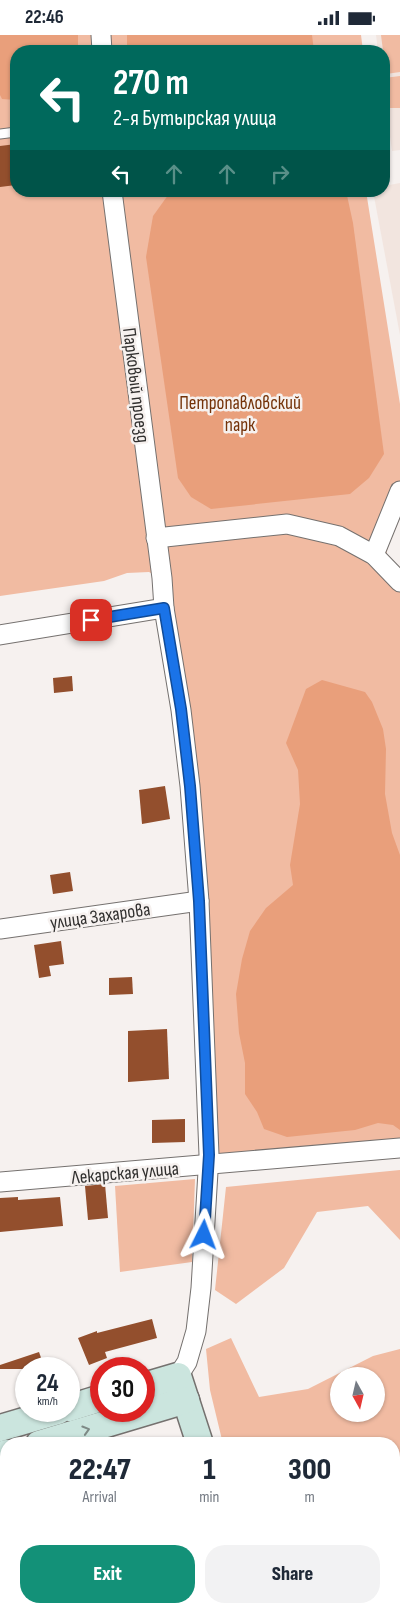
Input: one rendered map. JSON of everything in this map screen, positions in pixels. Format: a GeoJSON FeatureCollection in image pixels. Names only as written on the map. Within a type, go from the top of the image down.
{"type":"FeatureCollection","features":[{"type":"Feature","properties":{"kind":"main road"},"geometry":{"type":"LineString","coordinates":[[155,1387],[182,1388]]}},
{"type":"Feature","properties":{"kind":"main road"},"geometry":{"type":"LineString","coordinates":[[57,1437],[182,1388]]}},
{"type":"Feature","properties":{"kind":"main road"},"geometry":{"type":"LineString","coordinates":[[182,1388],[198,1437]]}},
{"type":"Feature","properties":{"kind":"main road"},"geometry":{"type":"LineString","coordinates":[[0,1428],[20,1422]]}},
{"type":"Feature","properties":{"kind":"street","name":"Парковый проезд"},"geometry":{"type":"LineString","coordinates":[[113,197],[162,578],[164,608],[181,709],[190,786],[199,901],[209,1155],[201,1287],[196,1331],[182,1388]]}},
{"type":"Feature","properties":{"kind":"street"},"geometry":{"type":"LineString","coordinates":[[379,560],[400,491]]}},
{"type":"Feature","properties":{"kind":"street"},"geometry":{"type":"LineString","coordinates":[[156,538],[286,523],[339,536],[379,560],[400,582]]}},
{"type":"Feature","properties":{"kind":"street"},"geometry":{"type":"LineString","coordinates":[[0,635],[164,608]]}},
{"type":"Feature","properties":{"kind":"street","name":"улица Захарова"},"geometry":{"type":"LineString","coordinates":[[0,929],[199,901]]}},
{"type":"Feature","properties":{"kind":"street","name":"Лекарская улица"},"geometry":{"type":"LineString","coordinates":[[0,1182],[400,1149]]}},
{"type":"Feature","properties":{"kind":"shaded area"},"geometry":{"type":"Polygon","coordinates":[[[0,35],[78,35],[78,45],[10,45],[10,100],[2,99],[0,95],[0,35]]]}},
{"type":"Feature","properties":{"kind":"shaded area"},"geometry":{"type":"Polygon","coordinates":[[[127,35],[312,35],[313,45],[127,45],[127,35]]]}},
{"type":"Feature","properties":{"kind":"shaded area"},"geometry":{"type":"Polygon","coordinates":[[[376,35],[400,35],[400,150],[392,151],[390,136],[390,45],[377,45],[376,35]]]}},
{"type":"Feature","properties":{"kind":"shaded area"},"geometry":{"type":"Polygon","coordinates":[[[400,183],[400,335],[374,197],[390,197],[390,185],[400,183]]]}},
{"type":"Feature","properties":{"kind":"shaded area"},"geometry":{"type":"Polygon","coordinates":[[[167,197],[347,197],[353,223],[384,454],[369,478],[350,494],[211,509],[191,497],[178,478],[146,257],[153,216],[167,197]]]}},
{"type":"Feature","properties":{"kind":"shaded area"},"geometry":{"type":"Polygon","coordinates":[[[322,680],[365,692],[372,702],[383,729],[386,749],[385,794],[392,833],[400,855],[400,1130],[393,1125],[378,1123],[355,1130],[287,1137],[264,1129],[257,1112],[245,1094],[245,1063],[239,1033],[236,994],[242,959],[250,931],[266,908],[293,885],[290,865],[300,804],[298,770],[286,743],[306,689],[322,680]]]}},
{"type":"Feature","properties":{"kind":"green space","name":"Петропавловский парк"},"geometry":{"type":"Polygon","coordinates":[[[0,35],[361,35],[362,45],[10,45],[10,197],[367,197],[400,404],[400,486],[383,571],[400,591],[400,1140],[218,1156],[198,843],[172,585],[149,572],[127,573],[104,581],[0,596],[0,35]]]}},
{"type":"Feature","properties":{"kind":"green space"},"geometry":{"type":"Polygon","coordinates":[[[381,35],[400,35],[400,72],[390,73],[390,45],[382,45],[381,35]]]}},
{"type":"Feature","properties":{"kind":"green space"},"geometry":{"type":"Polygon","coordinates":[[[400,76],[400,108],[390,108],[390,77],[400,76]]]}},
{"type":"Feature","properties":{"kind":"green space"},"geometry":{"type":"Polygon","coordinates":[[[400,1170],[400,1240],[368,1206],[317,1212],[284,1268],[236,1304],[215,1290],[226,1187],[400,1170]]]}},
{"type":"Feature","properties":{"kind":"green space"},"geometry":{"type":"Polygon","coordinates":[[[195,1179],[192,1262],[120,1272],[115,1186],[195,1179]]]}},
{"type":"Feature","properties":{"kind":"green space"},"geometry":{"type":"Polygon","coordinates":[[[231,1338],[259,1397],[308,1389],[330,1378],[330,1423],[385,1423],[385,1367],[351,1367],[373,1356],[400,1349],[400,1437],[221,1437],[210,1390],[206,1349],[231,1338]]]}},
{"type":"Feature","properties":{"kind":"building"},"geometry":{"type":"Polygon","coordinates":[[[10,145],[10,186],[0,187],[0,146],[10,145]]]}},
{"type":"Feature","properties":{"kind":"building"},"geometry":{"type":"Polygon","coordinates":[[[72,676],[73,691],[54,693],[53,678],[72,676]]]}},
{"type":"Feature","properties":{"kind":"building"},"geometry":{"type":"Polygon","coordinates":[[[165,786],[170,819],[142,824],[139,790],[165,786]]]}},
{"type":"Feature","properties":{"kind":"building"},"geometry":{"type":"Polygon","coordinates":[[[70,872],[73,891],[53,894],[50,875],[70,872]]]}},
{"type":"Feature","properties":{"kind":"building"},"geometry":{"type":"Polygon","coordinates":[[[61,941],[64,964],[49,966],[51,976],[39,978],[34,945],[61,941]]]}},
{"type":"Feature","properties":{"kind":"building"},"geometry":{"type":"Polygon","coordinates":[[[132,977],[133,994],[109,995],[109,978],[132,977]]]}},
{"type":"Feature","properties":{"kind":"building"},"geometry":{"type":"Polygon","coordinates":[[[167,1029],[169,1079],[128,1082],[128,1031],[167,1029]]]}},
{"type":"Feature","properties":{"kind":"building"},"geometry":{"type":"Polygon","coordinates":[[[185,1119],[185,1142],[152,1143],[152,1120],[185,1119]]]}},
{"type":"Feature","properties":{"kind":"building"},"geometry":{"type":"Polygon","coordinates":[[[105,1184],[108,1218],[88,1220],[85,1186],[105,1184]]]}},
{"type":"Feature","properties":{"kind":"building"},"geometry":{"type":"Polygon","coordinates":[[[18,1197],[18,1200],[60,1197],[63,1226],[0,1232],[0,1198],[18,1197]]]}},
{"type":"Feature","properties":{"kind":"building"},"geometry":{"type":"Polygon","coordinates":[[[152,1319],[157,1338],[105,1352],[107,1357],[90,1357],[89,1365],[78,1338],[97,1331],[97,1333],[152,1319]]]}},
{"type":"Feature","properties":{"kind":"building"},"geometry":{"type":"Polygon","coordinates":[[[39,1352],[41,1357],[24,1357],[39,1352]]]}},
{"type":"Feature","properties":{"kind":"building"},"geometry":{"type":"Polygon","coordinates":[[[15,1360],[15,1369],[0,1369],[0,1365],[15,1360]]]}},
{"type":"Feature","properties":{"kind":"route"},"geometry":{"type":"LineString","coordinates":[[91,620],[164,608],[181,709],[190,786],[199,901],[209,1155],[204,1235]]}}]}
